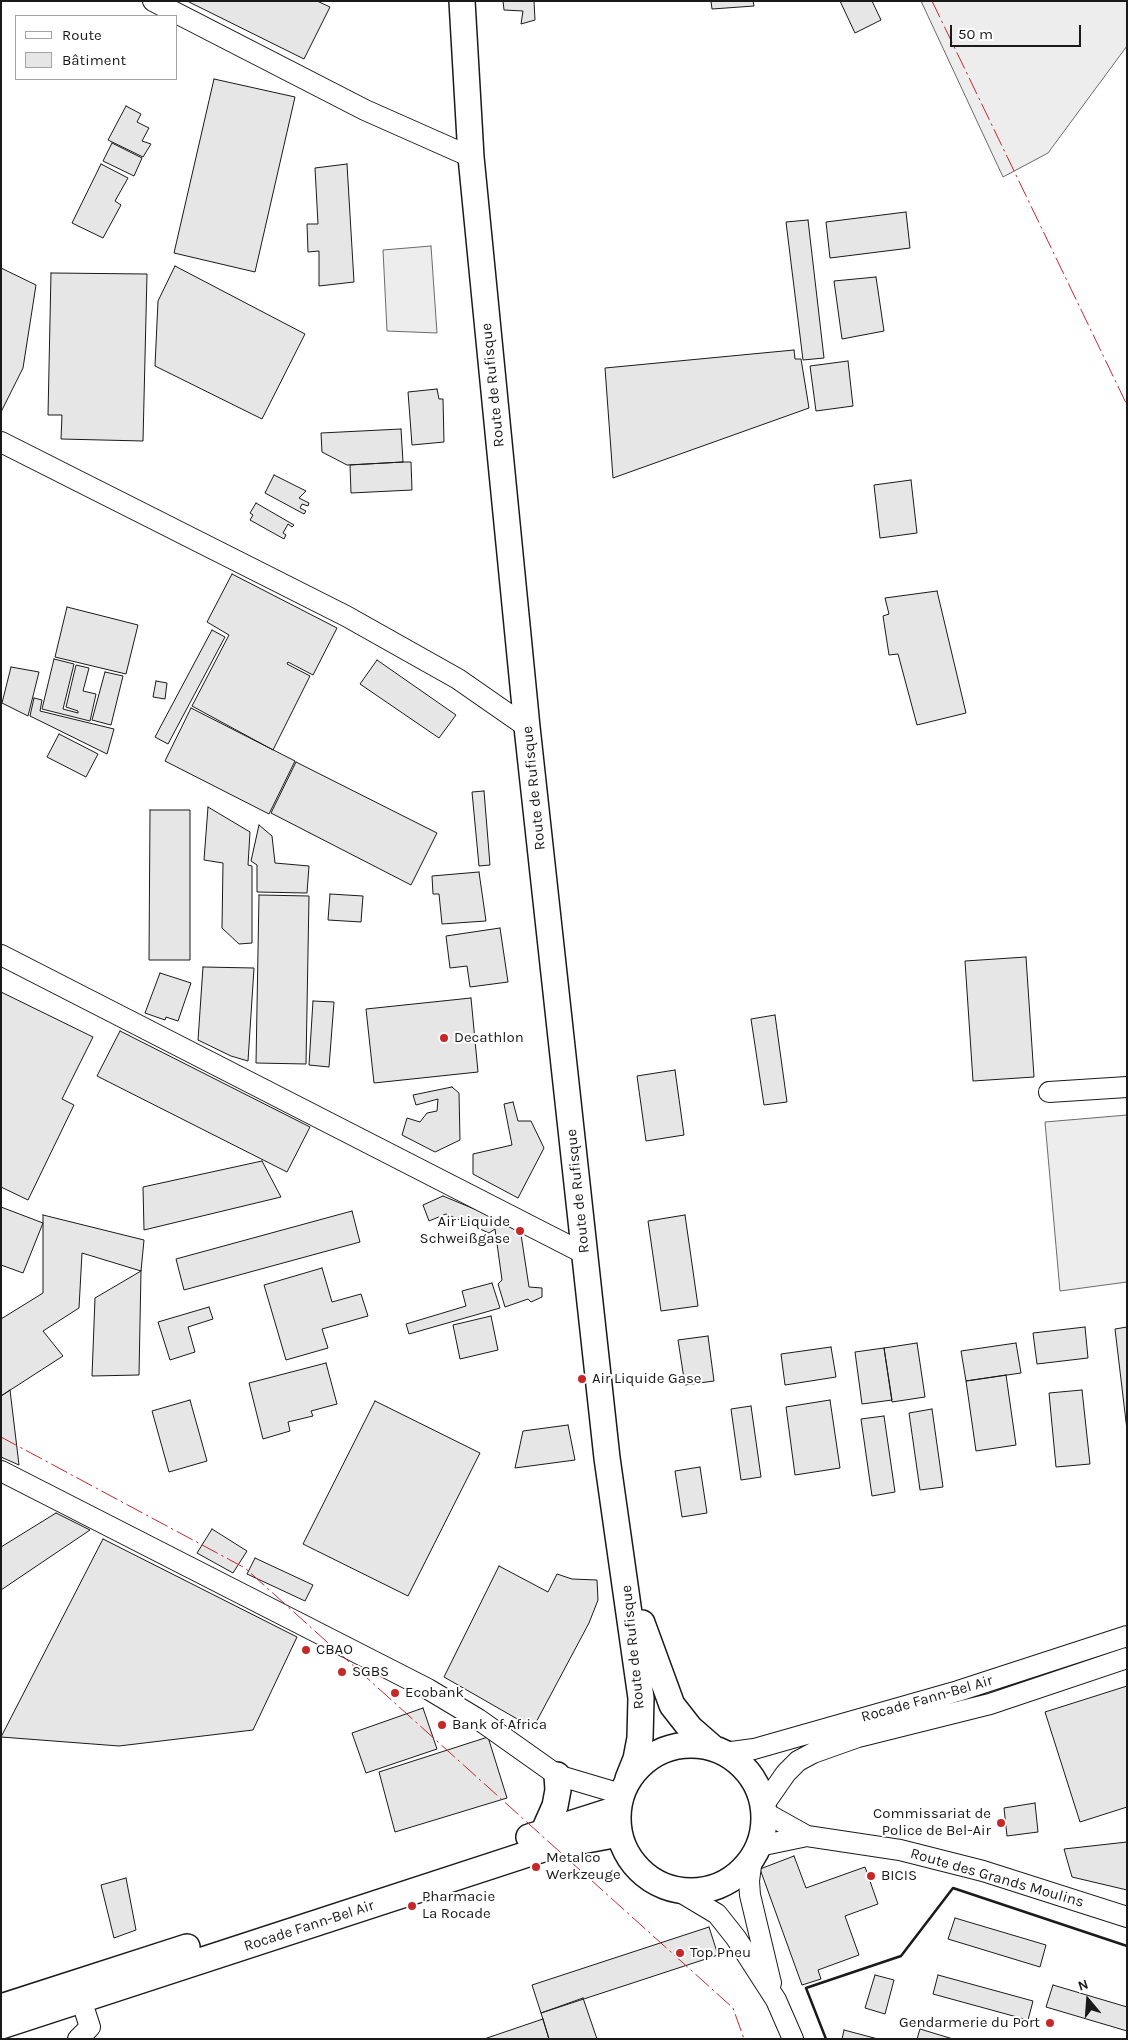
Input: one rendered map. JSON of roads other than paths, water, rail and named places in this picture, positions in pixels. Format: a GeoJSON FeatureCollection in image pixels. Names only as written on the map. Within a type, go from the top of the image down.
{"type":"FeatureCollection","features":[{"type":"Feature","properties":{"kind":"main road","name":"Route de Rufisque"},"geometry":{"type":"LineString","coordinates":[[462,1],[471,157],[527,727],[607,1458],[625,1573],[641,1698],[640,1738],[636,1759],[622,1794]]}},
{"type":"Feature","properties":{"kind":"main road","name":"Route de Rufisque"},"geometry":{"type":"LineString","coordinates":[[625,1573],[672,1705],[690,1728],[719,1751]]}},
{"type":"Feature","properties":{"kind":"main road"},"geometry":{"type":"LineString","coordinates":[[694,1745],[719,1751],[742,1766],[756,1785],[763,1809],[764,1830],[756,1852],[741,1872],[727,1882],[711,1888],[694,1891],[677,1890],[651,1879],[630,1860],[619,1834],[622,1794],[641,1764],[656,1753],[675,1746],[694,1745]]}},
{"type":"Feature","properties":{"kind":"main road"},"geometry":{"type":"LineString","coordinates":[[543,1833],[555,1806],[558,1790],[557,1775]]}},
{"type":"Feature","properties":{"kind":"main road","name":"Rocade Fann-Bel Air"},"geometry":{"type":"LineString","coordinates":[[1,2026],[79,1992],[543,1833],[622,1794]]}},
{"type":"Feature","properties":{"kind":"main road","name":"Rocade Fann-Bel Air"},"geometry":{"type":"LineString","coordinates":[[1,2007],[79,1992],[549,1847],[619,1834]]}},
{"type":"Feature","properties":{"kind":"street"},"geometry":{"type":"LineString","coordinates":[[153,1],[365,110],[471,157]]}},
{"type":"Feature","properties":{"kind":"street"},"geometry":{"type":"LineString","coordinates":[[1,442],[346,616],[458,680],[527,727]]}},
{"type":"Feature","properties":{"kind":"street"},"geometry":{"type":"LineString","coordinates":[[1,954],[585,1254]]}},
{"type":"Feature","properties":{"kind":"street"},"geometry":{"type":"LineString","coordinates":[[1049,1092],[1127,1087]]}},
{"type":"Feature","properties":{"kind":"street"},"geometry":{"type":"LineString","coordinates":[[1,1471],[428,1689],[478,1718],[557,1775],[622,1794]]}},
{"type":"Feature","properties":{"kind":"street","name":"Rocade Fann-Bel Air"},"geometry":{"type":"LineString","coordinates":[[719,1751],[754,1748],[958,1691],[1127,1636]]}},
{"type":"Feature","properties":{"kind":"street","name":"Rocade Fann-Bel Air"},"geometry":{"type":"LineString","coordinates":[[763,1809],[786,1773],[798,1761],[813,1753],[858,1737],[990,1704],[1127,1658]]}},
{"type":"Feature","properties":{"kind":"street","name":"Route des Grands Moulins"},"geometry":{"type":"LineString","coordinates":[[763,1809],[807,1836],[871,1845],[932,1858],[983,1871],[1127,1917]]}},
{"type":"Feature","properties":{"kind":"street","name":"Route des Grands Moulins"},"geometry":{"type":"LineString","coordinates":[[756,1852],[807,1836]]}},
{"type":"Feature","properties":{"kind":"street"},"geometry":{"type":"LineString","coordinates":[[756,1852],[749,1881],[750,1895],[776,2000]]}},
{"type":"Feature","properties":{"kind":"street"},"geometry":{"type":"LineString","coordinates":[[677,1890],[717,1914],[736,1938],[776,2000],[793,2039]]}},
{"type":"Feature","properties":{"kind":"street"},"geometry":{"type":"LineString","coordinates":[[78,2039],[90,2028],[79,1992]]}},
{"type":"Feature","properties":{"kind":"place","name":"Decathlon"},"geometry":{"type":"Point","coordinates":[444,1038]}},
{"type":"Feature","properties":{"kind":"place","name":"Air Liquide Schweißgase"},"geometry":{"type":"Point","coordinates":[520,1231]}},
{"type":"Feature","properties":{"kind":"place","name":"Air Liquide Gase"},"geometry":{"type":"Point","coordinates":[582,1379]}},
{"type":"Feature","properties":{"kind":"place","name":"CBAO"},"geometry":{"type":"Point","coordinates":[306,1650]}},
{"type":"Feature","properties":{"kind":"place","name":"SGBS"},"geometry":{"type":"Point","coordinates":[342,1672]}},
{"type":"Feature","properties":{"kind":"place","name":"Ecobank"},"geometry":{"type":"Point","coordinates":[395,1693]}},
{"type":"Feature","properties":{"kind":"place","name":"Bank of Africa"},"geometry":{"type":"Point","coordinates":[442,1725]}},
{"type":"Feature","properties":{"kind":"place","name":"Commissariat de Police de Bel-Air"},"geometry":{"type":"Point","coordinates":[1001,1823]}},
{"type":"Feature","properties":{"kind":"place","name":"Metalco Werkzeuge"},"geometry":{"type":"Point","coordinates":[536,1867]}},
{"type":"Feature","properties":{"kind":"place","name":"BICIS"},"geometry":{"type":"Point","coordinates":[871,1876]}},
{"type":"Feature","properties":{"kind":"place","name":"Pharmacie La Rocade"},"geometry":{"type":"Point","coordinates":[412,1906]}},
{"type":"Feature","properties":{"kind":"place","name":"Top Pneu"},"geometry":{"type":"Point","coordinates":[680,1953]}},
{"type":"Feature","properties":{"kind":"place","name":"Gendarmerie du Port"},"geometry":{"type":"Point","coordinates":[1050,2023]}}]}
